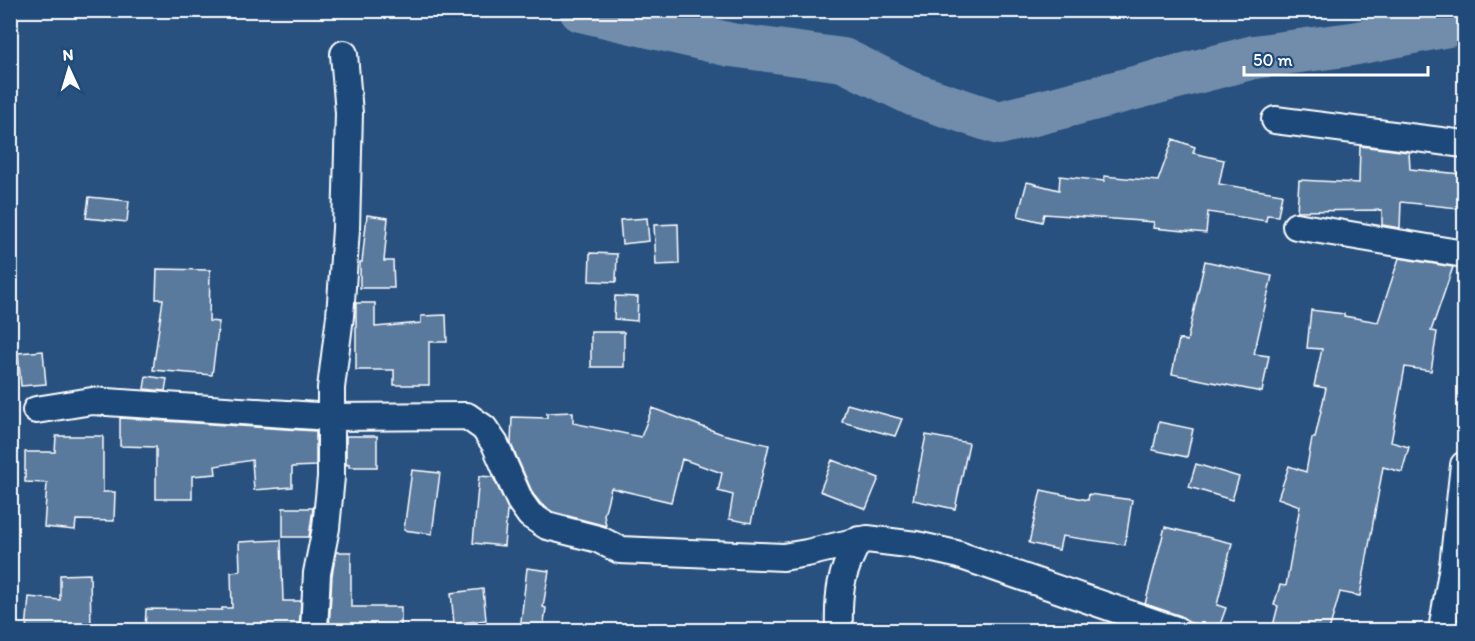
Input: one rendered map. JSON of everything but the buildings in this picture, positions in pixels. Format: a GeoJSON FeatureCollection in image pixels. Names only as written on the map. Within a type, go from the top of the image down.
{"type":"FeatureCollection","features":[{"type":"Feature","properties":{"kind":"street"},"geometry":{"type":"LineString","coordinates":[[314,630],[317,573],[326,528],[331,477],[331,388],[340,316],[348,166],[349,113],[344,54]]}},
{"type":"Feature","properties":{"kind":"street"},"geometry":{"type":"LineString","coordinates":[[1275,120],[1464,144]]}},
{"type":"Feature","properties":{"kind":"street"},"geometry":{"type":"LineString","coordinates":[[1296,226],[1464,254]]}},
{"type":"Feature","properties":{"kind":"street"},"geometry":{"type":"LineString","coordinates":[[36,410],[76,403],[106,402],[331,417],[467,416],[484,428],[495,444],[520,501],[530,515],[547,526],[598,539],[620,550],[783,557],[807,554],[859,540],[886,540],[956,554],[1129,622],[1176,630]]}},
{"type":"Feature","properties":{"kind":"street"},"geometry":{"type":"LineString","coordinates":[[1442,630],[1453,566],[1464,465]]}},
{"type":"Feature","properties":{"kind":"street"},"geometry":{"type":"LineString","coordinates":[[839,630],[838,606],[842,583],[847,562],[859,540]]}},
{"type":"Feature","properties":{"kind":"waterway"},"geometry":{"type":"LineString","coordinates":[[581,10],[731,45],[843,60],[915,95],[999,123],[1254,57],[1352,44],[1464,22]]}}]}
